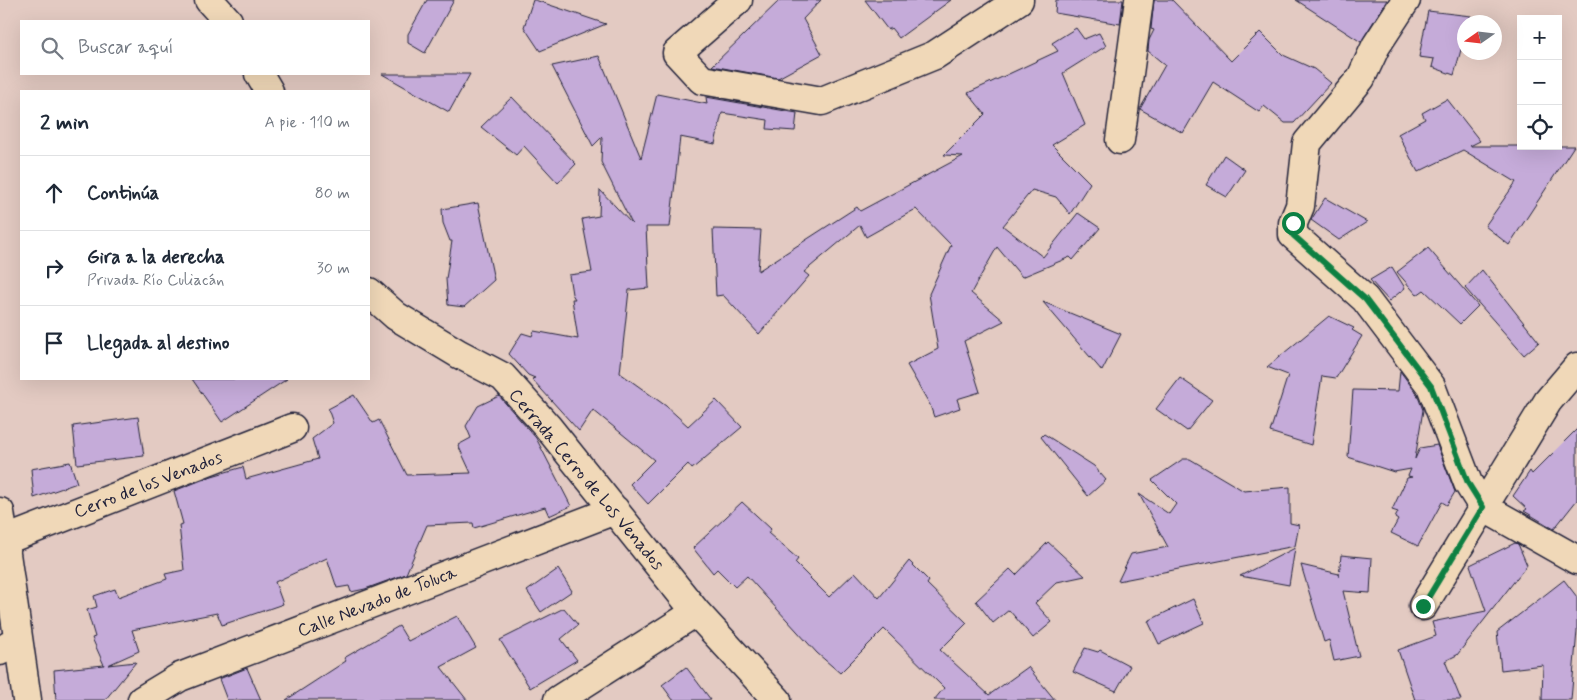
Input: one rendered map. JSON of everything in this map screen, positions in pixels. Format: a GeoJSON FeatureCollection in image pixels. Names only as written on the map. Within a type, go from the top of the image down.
{"type":"FeatureCollection","features":[{"type":"Feature","properties":{"kind":"street"},"geometry":{"type":"LineString","coordinates":[[209,0],[227,20]]}},
{"type":"Feature","properties":{"kind":"street"},"geometry":{"type":"LineString","coordinates":[[738,0],[677,53],[702,80],[822,101],[935,55],[1019,0]]}},
{"type":"Feature","properties":{"kind":"street"},"geometry":{"type":"LineString","coordinates":[[1120,140],[1139,0]]}},
{"type":"Feature","properties":{"kind":"street"},"geometry":{"type":"LineString","coordinates":[[1406,0],[1376,46],[1361,78],[1307,143],[1300,206],[1293,223],[1293,235],[1365,299],[1431,386],[1468,483],[1483,507],[1577,560]]}},
{"type":"Feature","properties":{"kind":"street"},"geometry":{"type":"LineString","coordinates":[[260,75],[268,90]]}},
{"type":"Feature","properties":{"kind":"street","name":"Cerrada Cerro de Los Venados"},"geometry":{"type":"LineString","coordinates":[[370,293],[396,316],[459,354],[503,377],[547,426],[696,612],[776,700]]}},
{"type":"Feature","properties":{"kind":"street"},"geometry":{"type":"LineString","coordinates":[[1423,606],[1548,401],[1577,367]]}},
{"type":"Feature","properties":{"kind":"street","name":"Cerro de los Venados"},"geometry":{"type":"LineString","coordinates":[[3,541],[292,428]]}},
{"type":"Feature","properties":{"kind":"street","name":"Calle Nevado de Toluca"},"geometry":{"type":"LineString","coordinates":[[142,700],[180,677],[615,510]]}},
{"type":"Feature","properties":{"kind":"street"},"geometry":{"type":"LineString","coordinates":[[0,512],[9,646],[27,700]]}},
{"type":"Feature","properties":{"kind":"street"},"geometry":{"type":"LineString","coordinates":[[558,700],[696,612]]}},
{"type":"Feature","properties":{"kind":"building"},"geometry":{"type":"Polygon","coordinates":[[[427,0],[454,0],[425,53],[408,43],[408,34],[427,0]]]}},
{"type":"Feature","properties":{"kind":"building"},"geometry":{"type":"Polygon","coordinates":[[[533,0],[606,24],[540,51],[524,27],[533,0]]]}},
{"type":"Feature","properties":{"kind":"building"},"geometry":{"type":"Polygon","coordinates":[[[780,0],[821,0],[803,19],[822,54],[778,78],[712,66],[780,0]]]}},
{"type":"Feature","properties":{"kind":"building"},"geometry":{"type":"Polygon","coordinates":[[[865,0],[951,0],[899,38],[891,28],[888,30],[865,0]]]}},
{"type":"Feature","properties":{"kind":"building"},"geometry":{"type":"Polygon","coordinates":[[[1056,0],[1123,0],[1120,24],[1055,13],[1056,0]]]}},
{"type":"Feature","properties":{"kind":"building"},"geometry":{"type":"Polygon","coordinates":[[[1154,0],[1172,0],[1231,61],[1260,32],[1283,55],[1314,69],[1331,83],[1294,123],[1285,123],[1264,106],[1259,112],[1213,82],[1183,133],[1140,109],[1165,65],[1148,51],[1149,40],[1154,30],[1151,29],[1154,0]]]}},
{"type":"Feature","properties":{"kind":"building"},"geometry":{"type":"Polygon","coordinates":[[[1296,0],[1387,0],[1361,42],[1296,0]]]}},
{"type":"Feature","properties":{"kind":"building"},"geometry":{"type":"Polygon","coordinates":[[[1428,11],[1462,15],[1457,15],[1458,60],[1454,75],[1432,67],[1434,59],[1419,57],[1428,11]]]}},
{"type":"Feature","properties":{"kind":"building"},"geometry":{"type":"Polygon","coordinates":[[[1076,28],[1084,39],[1099,33],[1106,46],[1063,73],[1085,125],[1052,145],[1090,183],[1070,214],[1056,197],[1032,190],[1003,226],[1043,257],[1078,213],[1100,228],[1073,260],[1070,257],[1022,277],[997,247],[971,293],[1004,321],[964,341],[980,392],[957,399],[960,408],[934,417],[930,405],[907,365],[938,349],[929,294],[951,245],[916,209],[866,237],[860,225],[804,272],[809,276],[759,334],[723,295],[716,296],[713,229],[761,230],[758,271],[857,207],[860,211],[963,156],[944,155],[985,114],[968,93],[1058,51],[1052,43],[1076,28]]]}},
{"type":"Feature","properties":{"kind":"building"},"geometry":{"type":"Polygon","coordinates":[[[599,56],[641,158],[657,94],[707,104],[706,97],[797,113],[795,131],[767,129],[768,120],[722,113],[715,144],[680,137],[670,227],[646,227],[649,288],[629,290],[620,373],[666,406],[688,426],[716,400],[742,427],[692,469],[688,464],[648,504],[630,484],[654,460],[593,410],[579,431],[532,379],[535,378],[528,375],[509,354],[522,333],[532,336],[534,331],[578,339],[572,299],[575,299],[572,294],[569,275],[592,272],[582,219],[599,216],[600,190],[632,224],[601,162],[602,137],[593,146],[552,66],[599,56]]]}},
{"type":"Feature","properties":{"kind":"building"},"geometry":{"type":"Polygon","coordinates":[[[382,74],[470,74],[449,112],[382,74]]]}},
{"type":"Feature","properties":{"kind":"building"},"geometry":{"type":"Polygon","coordinates":[[[512,97],[576,164],[558,183],[524,146],[516,155],[481,127],[512,97]]]}},
{"type":"Feature","properties":{"kind":"building"},"geometry":{"type":"Polygon","coordinates":[[[1447,99],[1480,141],[1470,146],[1517,146],[1517,150],[1562,150],[1562,146],[1574,146],[1509,245],[1485,226],[1516,182],[1463,150],[1418,172],[1398,134],[1425,119],[1422,113],[1447,99]]]}},
{"type":"Feature","properties":{"kind":"building"},"geometry":{"type":"Polygon","coordinates":[[[1224,155],[1245,170],[1227,197],[1206,185],[1224,155]]]}},
{"type":"Feature","properties":{"kind":"building"},"geometry":{"type":"Polygon","coordinates":[[[1325,198],[1367,222],[1339,240],[1311,220],[1325,198]]]}},
{"type":"Feature","properties":{"kind":"building"},"geometry":{"type":"Polygon","coordinates":[[[478,203],[494,280],[464,307],[448,305],[446,279],[452,241],[450,241],[443,223],[442,209],[478,203]]]}},
{"type":"Feature","properties":{"kind":"building"},"geometry":{"type":"Polygon","coordinates":[[[1428,248],[1478,306],[1460,324],[1424,290],[1417,295],[1397,272],[1428,248]]]}},
{"type":"Feature","properties":{"kind":"building"},"geometry":{"type":"Polygon","coordinates":[[[1392,267],[1405,288],[1389,301],[1370,280],[1392,267]]]}},
{"type":"Feature","properties":{"kind":"building"},"geometry":{"type":"Polygon","coordinates":[[[1482,270],[1539,342],[1524,355],[1465,288],[1482,270]]]}},
{"type":"Feature","properties":{"kind":"building"},"geometry":{"type":"Polygon","coordinates":[[[1043,302],[1121,334],[1102,371],[1043,302]]]}},
{"type":"Feature","properties":{"kind":"building"},"geometry":{"type":"Polygon","coordinates":[[[1329,316],[1354,328],[1352,330],[1362,336],[1336,378],[1322,376],[1311,445],[1270,432],[1288,375],[1267,367],[1329,316]]]}},
{"type":"Feature","properties":{"kind":"building"},"geometry":{"type":"Polygon","coordinates":[[[1400,371],[1417,394],[1423,410],[1415,459],[1420,448],[1437,445],[1455,492],[1447,505],[1442,502],[1418,546],[1391,533],[1398,520],[1395,518],[1398,512],[1392,510],[1407,478],[1412,477],[1408,476],[1411,469],[1394,472],[1348,457],[1353,390],[1398,391],[1400,371]]]}},
{"type":"Feature","properties":{"kind":"building"},"geometry":{"type":"Polygon","coordinates":[[[1180,378],[1212,400],[1187,431],[1156,409],[1180,378]]]}},
{"type":"Feature","properties":{"kind":"building"},"geometry":{"type":"Polygon","coordinates":[[[193,380],[285,380],[222,422],[193,380]]]}},
{"type":"Feature","properties":{"kind":"building"},"geometry":{"type":"Polygon","coordinates":[[[354,395],[373,423],[379,420],[407,475],[471,473],[458,445],[471,438],[466,426],[478,406],[499,396],[536,438],[571,506],[549,516],[545,507],[474,528],[473,523],[427,525],[406,574],[365,589],[351,592],[349,586],[337,588],[327,558],[275,582],[283,604],[222,625],[217,613],[132,630],[139,651],[108,665],[136,662],[105,700],[56,700],[54,670],[104,665],[92,638],[95,637],[87,610],[97,607],[94,596],[115,589],[118,597],[167,579],[165,574],[184,570],[179,525],[183,524],[174,491],[212,476],[243,467],[246,479],[318,459],[312,439],[333,423],[328,409],[354,395]]]}},
{"type":"Feature","properties":{"kind":"building"},"geometry":{"type":"Polygon","coordinates":[[[138,417],[144,456],[77,464],[73,426],[138,417]]]}},
{"type":"Feature","properties":{"kind":"building"},"geometry":{"type":"Polygon","coordinates":[[[1577,429],[1577,500],[1554,529],[1524,511],[1527,509],[1513,496],[1530,471],[1532,474],[1577,429]]]}},
{"type":"Feature","properties":{"kind":"building"},"geometry":{"type":"Polygon","coordinates":[[[1044,434],[1094,466],[1106,480],[1088,496],[1041,437],[1044,434]]]}},
{"type":"Feature","properties":{"kind":"building"},"geometry":{"type":"Polygon","coordinates":[[[1183,459],[1190,459],[1244,491],[1290,487],[1290,523],[1299,525],[1295,546],[1118,581],[1131,554],[1168,547],[1139,494],[1169,514],[1176,504],[1152,480],[1183,459]]]}},
{"type":"Feature","properties":{"kind":"building"},"geometry":{"type":"Polygon","coordinates":[[[70,462],[77,483],[34,498],[31,469],[70,462]]]}},
{"type":"Feature","properties":{"kind":"building"},"geometry":{"type":"Polygon","coordinates":[[[742,502],[771,529],[768,533],[798,559],[795,563],[829,597],[855,572],[879,598],[909,561],[929,581],[927,584],[967,623],[940,650],[989,695],[1028,667],[1055,700],[934,700],[944,688],[884,629],[840,673],[817,653],[747,576],[735,587],[717,569],[713,573],[693,548],[742,502]]]}},
{"type":"Feature","properties":{"kind":"building"},"geometry":{"type":"Polygon","coordinates":[[[1048,542],[1085,576],[1057,582],[1035,603],[1052,622],[1033,638],[1009,610],[993,623],[976,601],[1010,569],[1016,575],[1048,542]]]}},
{"type":"Feature","properties":{"kind":"building"},"geometry":{"type":"Polygon","coordinates":[[[1515,543],[1518,544],[1527,565],[1457,655],[1445,661],[1461,700],[1415,700],[1398,650],[1436,636],[1432,622],[1486,611],[1470,565],[1515,543]]]}},
{"type":"Feature","properties":{"kind":"building"},"geometry":{"type":"Polygon","coordinates":[[[1295,548],[1289,585],[1240,576],[1295,548]]]}},
{"type":"Feature","properties":{"kind":"building"},"geometry":{"type":"Polygon","coordinates":[[[1341,555],[1372,558],[1370,593],[1343,591],[1359,656],[1334,661],[1329,640],[1324,642],[1301,565],[1339,574],[1339,577],[1341,555]]]}},
{"type":"Feature","properties":{"kind":"building"},"geometry":{"type":"Polygon","coordinates":[[[558,569],[572,591],[541,612],[527,591],[558,569]]]}},
{"type":"Feature","properties":{"kind":"building"},"geometry":{"type":"Polygon","coordinates":[[[1564,580],[1577,597],[1577,631],[1571,700],[1542,700],[1543,665],[1501,670],[1497,632],[1564,580]]]}},
{"type":"Feature","properties":{"kind":"building"},"geometry":{"type":"Polygon","coordinates":[[[1193,599],[1204,623],[1159,644],[1148,621],[1193,599]]]}},
{"type":"Feature","properties":{"kind":"building"},"geometry":{"type":"Polygon","coordinates":[[[564,608],[578,625],[561,639],[577,660],[530,688],[500,640],[564,608]]]}},
{"type":"Feature","properties":{"kind":"building"},"geometry":{"type":"Polygon","coordinates":[[[457,616],[476,648],[441,667],[467,700],[286,700],[346,661],[344,658],[399,626],[408,641],[457,616]]]}},
{"type":"Feature","properties":{"kind":"building"},"geometry":{"type":"Polygon","coordinates":[[[1085,648],[1098,652],[1100,650],[1130,666],[1116,691],[1073,672],[1085,648]]]}},
{"type":"Feature","properties":{"kind":"building"},"geometry":{"type":"Polygon","coordinates":[[[686,667],[711,700],[673,700],[662,685],[686,667]]]}},
{"type":"Feature","properties":{"kind":"building"},"geometry":{"type":"Polygon","coordinates":[[[247,668],[261,700],[227,700],[219,679],[247,668]]]}},
{"type":"Feature","properties":{"kind":"route"},"geometry":{"type":"LineString","coordinates":[[1293,223],[1293,235],[1365,299],[1431,386],[1468,483],[1483,507],[1423,606]]}}]}
